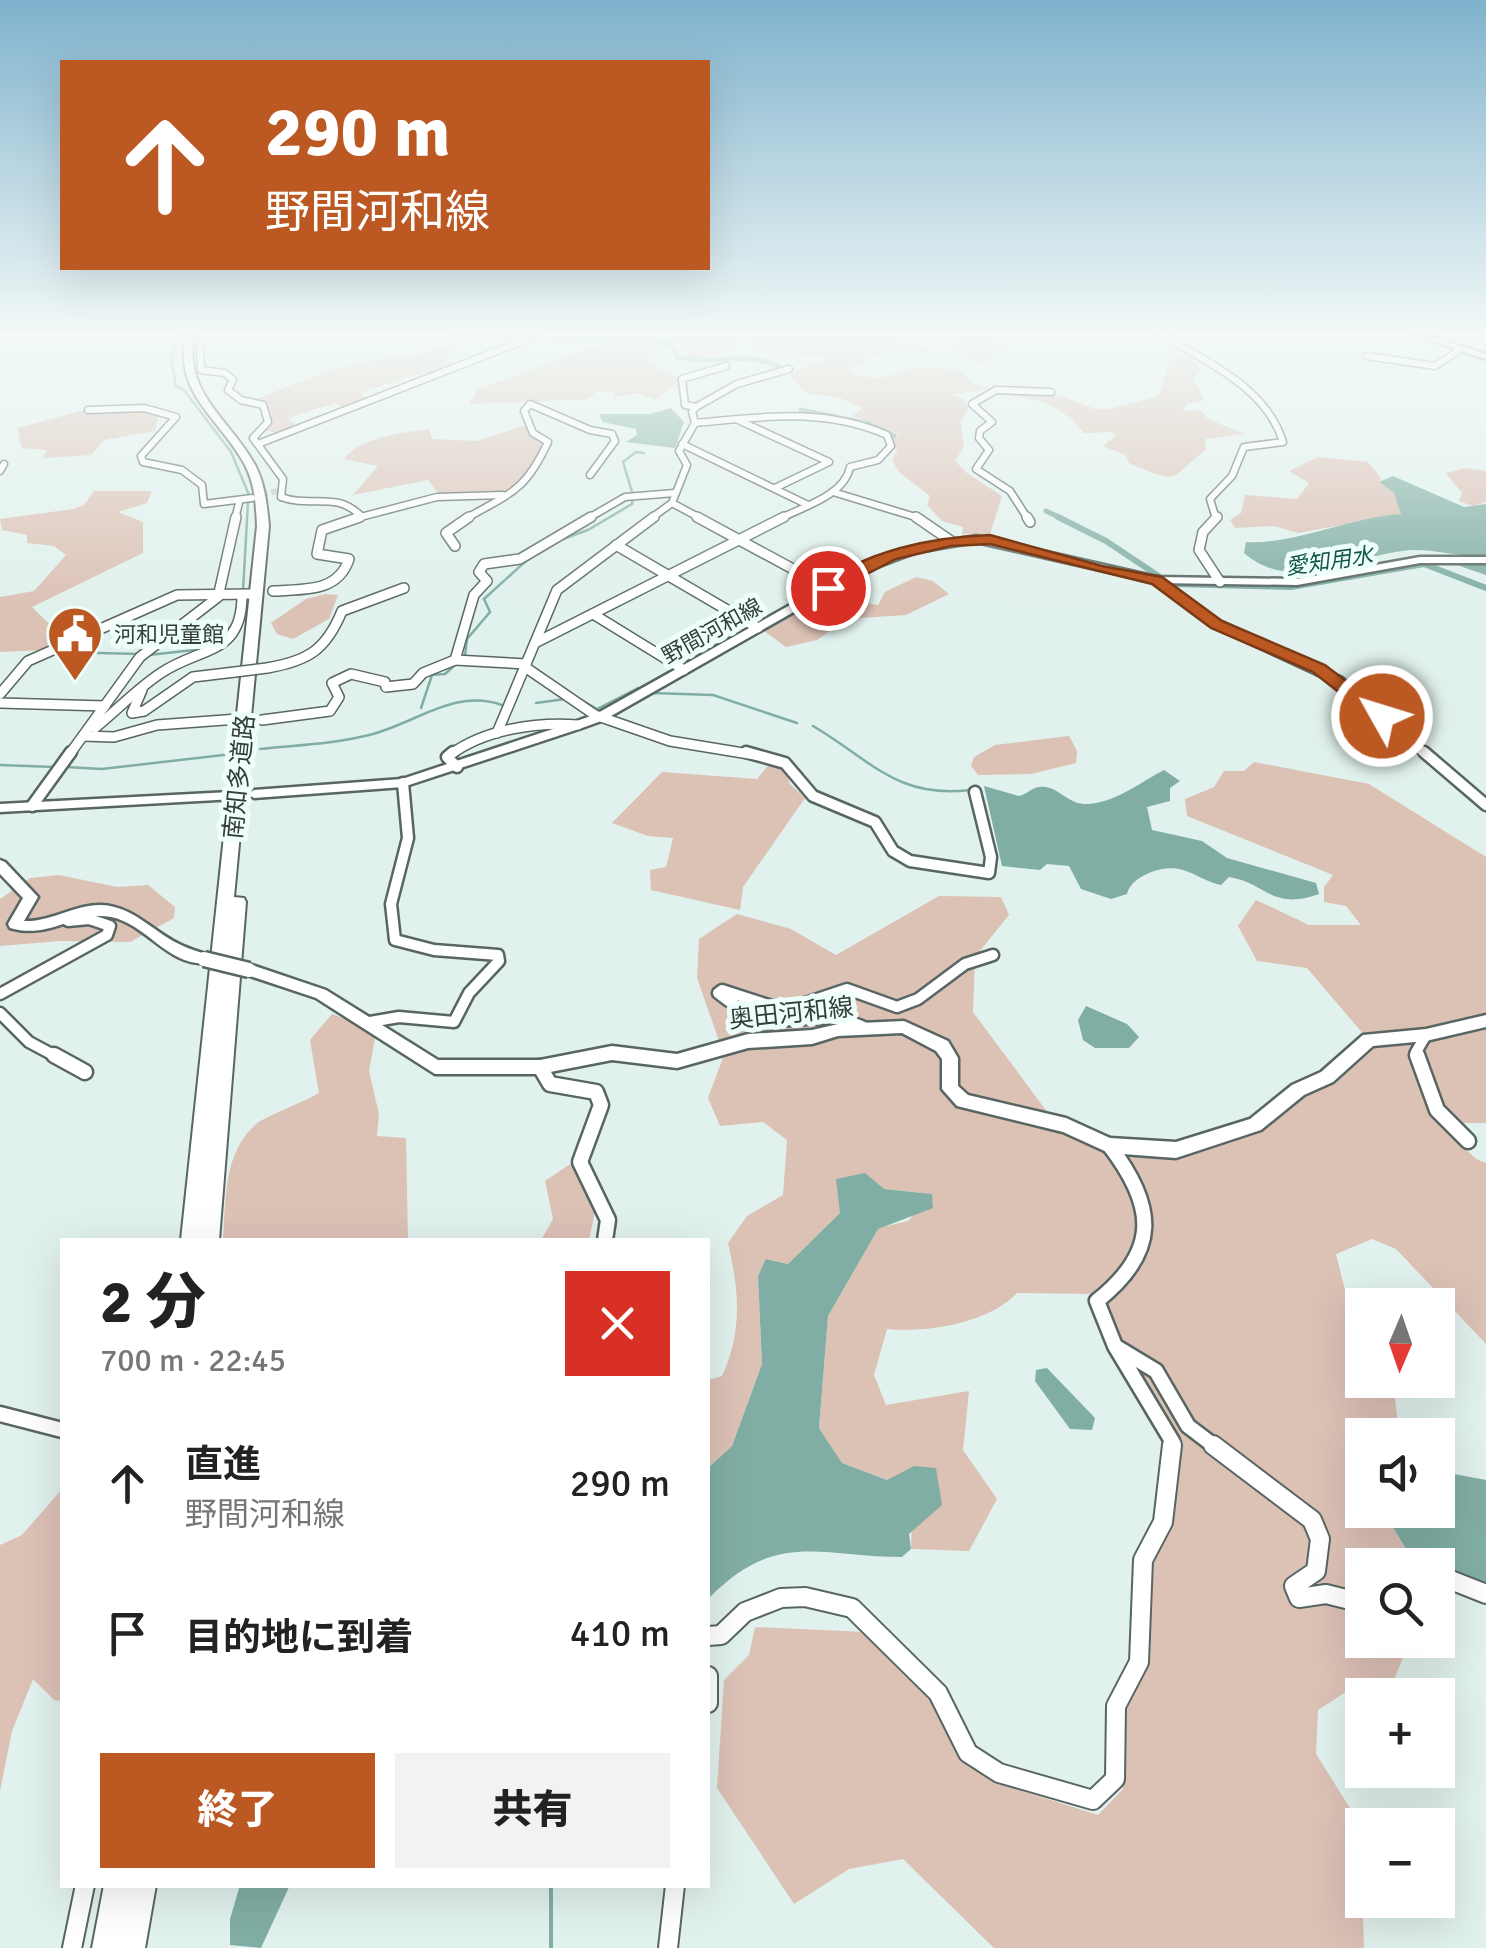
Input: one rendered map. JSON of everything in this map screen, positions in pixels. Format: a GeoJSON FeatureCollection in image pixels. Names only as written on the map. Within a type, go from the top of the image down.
{"type":"FeatureCollection","features":[{"type":"Feature","properties":{"kind":"highway","name":"南知多道路"},"geometry":{"type":"LineString","coordinates":[[192,1238],[263,526],[260,494],[252,468],[224,426]]}},
{"type":"Feature","properties":{"kind":"highway","name":"南知多道路"},"geometry":{"type":"LineString","coordinates":[[208,1238],[270,523],[260,467],[231,426]]}},
{"type":"Feature","properties":{"kind":"highway"},"geometry":{"type":"LineString","coordinates":[[108,1948],[118,1888]]}},
{"type":"Feature","properties":{"kind":"highway"},"geometry":{"type":"LineString","coordinates":[[130,1948],[140,1888]]}},
{"type":"Feature","properties":{"kind":"main road","name":"野間河和線"},"geometry":{"type":"LineString","coordinates":[[254,794],[403,783],[578,725],[600,717],[891,556],[951,541],[990,540],[1100,570],[1157,580],[1298,582],[1420,560],[1480,560]]}},
{"type":"Feature","properties":{"kind":"main road"},"geometry":{"type":"LineString","coordinates":[[0,808],[230,796]]}},
{"type":"Feature","properties":{"kind":"main road","name":"奥田河和線"},"geometry":{"type":"LineString","coordinates":[[0,865],[31,897],[16,924],[68,920],[97,910],[134,918],[170,947],[320,994],[435,1066],[540,1067],[612,1053],[677,1061],[721,1045],[904,1028],[942,1046],[950,1058],[950,1089],[963,1102],[1066,1125],[1109,1144],[1176,1150],[1228,1136],[1255,1125],[1298,1090],[1327,1076],[1369,1040],[1426,1035],[1486,1022]]}},
{"type":"Feature","properties":{"kind":"street"},"geometry":{"type":"LineString","coordinates":[[168,426],[142,456],[143,462],[182,470],[202,485],[204,504],[238,503],[252,498]]}},
{"type":"Feature","properties":{"kind":"street"},"geometry":{"type":"LineString","coordinates":[[264,426],[253,438],[283,479],[281,497],[298,502],[339,498],[349,501],[360,515]]}},
{"type":"Feature","properties":{"kind":"street"},"geometry":{"type":"LineString","coordinates":[[258,444],[307,426]]}},
{"type":"Feature","properties":{"kind":"street"},"geometry":{"type":"LineString","coordinates":[[454,546],[446,534],[466,514],[534,474],[548,442],[533,433],[530,426]]}},
{"type":"Feature","properties":{"kind":"street"},"geometry":{"type":"LineString","coordinates":[[573,426],[612,434],[616,441],[590,474]]}},
{"type":"Feature","properties":{"kind":"street"},"geometry":{"type":"LineString","coordinates":[[497,733],[556,590],[673,498],[687,465],[679,451],[693,426]]}},
{"type":"Feature","properties":{"kind":"street"},"geometry":{"type":"LineString","coordinates":[[751,426],[829,462],[775,488]]}},
{"type":"Feature","properties":{"kind":"street"},"geometry":{"type":"LineString","coordinates":[[536,642],[833,492],[848,479],[850,467],[878,460],[888,452],[891,446],[887,435],[867,426]]}},
{"type":"Feature","properties":{"kind":"street"},"geometry":{"type":"LineString","coordinates":[[987,426],[980,431],[980,438],[989,450],[976,468],[1010,491],[1030,522]]}},
{"type":"Feature","properties":{"kind":"street"},"geometry":{"type":"LineString","coordinates":[[1220,582],[1199,550],[1202,532],[1217,518],[1210,500],[1229,482],[1242,460],[1244,447],[1283,442],[1278,426]]}},
{"type":"Feature","properties":{"kind":"street"},"geometry":{"type":"LineString","coordinates":[[682,444],[808,505]]}},
{"type":"Feature","properties":{"kind":"street"},"geometry":{"type":"LineString","coordinates":[[273,591],[314,590],[340,578],[349,559],[317,554],[318,536],[360,515],[470,492],[503,495]]}},
{"type":"Feature","properties":{"kind":"street"},"geometry":{"type":"LineString","coordinates":[[833,492],[842,498],[909,513],[936,524],[951,541]]}},
{"type":"Feature","properties":{"kind":"street"},"geometry":{"type":"LineString","coordinates":[[455,660],[474,594],[487,580],[478,572],[484,564],[520,560],[625,496],[673,498],[828,588]]}},
{"type":"Feature","properties":{"kind":"street"},"geometry":{"type":"LineString","coordinates":[[32,806],[140,657],[218,597],[238,503]]}},
{"type":"Feature","properties":{"kind":"street"},"geometry":{"type":"LineString","coordinates":[[616,544],[758,628]]}},
{"type":"Feature","properties":{"kind":"street"},"geometry":{"type":"LineString","coordinates":[[1157,580],[1216,624],[1340,682],[1486,805]]}},
{"type":"Feature","properties":{"kind":"street"},"geometry":{"type":"LineString","coordinates":[[143,688],[132,713],[144,711],[193,677],[312,658],[330,643],[342,611],[404,588]]}},
{"type":"Feature","properties":{"kind":"street"},"geometry":{"type":"LineString","coordinates":[[0,694],[28,661],[177,594],[246,595],[242,622],[224,644],[162,672],[83,736]]}},
{"type":"Feature","properties":{"kind":"street"},"geometry":{"type":"LineString","coordinates":[[593,614],[684,670]]}},
{"type":"Feature","properties":{"kind":"street"},"geometry":{"type":"LineString","coordinates":[[262,720],[330,711],[338,697],[332,683],[336,678],[363,674],[385,682],[386,688],[400,688],[455,660],[526,666],[600,717],[670,741],[771,757],[784,763],[794,783],[822,804],[850,810],[882,824],[888,830],[893,851],[910,860],[989,873],[990,857],[975,792]]}},
{"type":"Feature","properties":{"kind":"street"},"geometry":{"type":"LineString","coordinates":[[0,703],[105,706]]}},
{"type":"Feature","properties":{"kind":"street"},"geometry":{"type":"LineString","coordinates":[[83,736],[114,737],[157,724],[238,720]]}},
{"type":"Feature","properties":{"kind":"street"},"geometry":{"type":"LineString","coordinates":[[457,768],[447,757],[456,748],[497,733],[578,725]]}},
{"type":"Feature","properties":{"kind":"street"},"geometry":{"type":"LineString","coordinates":[[370,1022],[400,1017],[454,1022],[468,993],[498,961],[498,954],[483,950],[434,950],[395,940],[391,904],[408,838],[403,783]]}},
{"type":"Feature","properties":{"kind":"street"},"geometry":{"type":"LineString","coordinates":[[0,994],[107,934],[110,926],[90,920],[68,920]]}},
{"type":"Feature","properties":{"kind":"street"},"geometry":{"type":"LineString","coordinates":[[868,1029],[859,1023],[821,1018],[778,1026],[761,1024],[718,994],[722,990],[776,1009],[799,1009],[838,988],[856,990],[881,1006],[905,1005],[966,960],[993,955]]}},
{"type":"Feature","properties":{"kind":"street"},"geometry":{"type":"LineString","coordinates":[[0,1013],[28,1042],[85,1072]]}},
{"type":"Feature","properties":{"kind":"street"},"geometry":{"type":"LineString","coordinates":[[1426,1035],[1416,1052],[1437,1110],[1468,1141]]}},
{"type":"Feature","properties":{"kind":"street"},"geometry":{"type":"LineString","coordinates":[[540,1067],[550,1084],[596,1092],[601,1105],[580,1162],[608,1220],[605,1238]]}},
{"type":"Feature","properties":{"kind":"street"},"geometry":{"type":"LineString","coordinates":[[710,1636],[721,1636],[745,1612],[781,1598],[806,1597],[852,1608],[938,1693],[968,1752],[999,1774],[1093,1800],[1116,1779],[1116,1706],[1139,1662],[1143,1560],[1163,1522],[1172,1441],[1115,1346],[1098,1301],[1138,1264],[1148,1239],[1133,1172],[1109,1144]]}},
{"type":"Feature","properties":{"kind":"street"},"geometry":{"type":"LineString","coordinates":[[1115,1346],[1156,1371],[1188,1426],[1312,1520],[1320,1539],[1316,1571],[1294,1586],[1299,1598],[1326,1594],[1345,1599]]}},
{"type":"Feature","properties":{"kind":"street"},"geometry":{"type":"LineString","coordinates":[[0,1414],[60,1429]]}},
{"type":"Feature","properties":{"kind":"street"},"geometry":{"type":"LineString","coordinates":[[1455,1582],[1486,1594]]}},
{"type":"Feature","properties":{"kind":"street"},"geometry":{"type":"LineString","coordinates":[[72,1948],[84,1888]]}},
{"type":"Feature","properties":{"kind":"street"},"geometry":{"type":"LineString","coordinates":[[668,1948],[674,1888]]}},
{"type":"Feature","properties":{"kind":"shaded area"},"geometry":{"type":"Polygon","coordinates":[[[156,426],[155,431],[104,440],[91,455],[43,458],[47,450],[22,448],[17,428],[156,426]]]}},
{"type":"Feature","properties":{"kind":"shaded area"},"geometry":{"type":"Polygon","coordinates":[[[267,426],[293,426],[281,433],[265,431],[267,426]]]}},
{"type":"Feature","properties":{"kind":"shaded area"},"geometry":{"type":"Polygon","coordinates":[[[526,426],[529,434],[545,442],[531,474],[503,493],[437,492],[428,480],[353,495],[378,466],[344,459],[372,440],[429,429],[432,439],[477,441],[526,426]]]}},
{"type":"Feature","properties":{"kind":"shaded area"},"geometry":{"type":"Polygon","coordinates":[[[878,426],[961,426],[964,447],[955,461],[1002,496],[990,534],[962,534],[963,527],[942,521],[927,505],[930,496],[899,472],[892,460],[897,450],[893,439],[900,435],[878,426]]]}},
{"type":"Feature","properties":{"kind":"shaded area"},"geometry":{"type":"Polygon","coordinates":[[[1078,426],[1225,426],[1245,434],[1205,439],[1206,450],[1178,474],[1166,477],[1129,463],[1125,455],[1103,446],[1115,436],[1112,432],[1084,433],[1078,426]]]}},
{"type":"Feature","properties":{"kind":"shaded area"},"geometry":{"type":"Polygon","coordinates":[[[1318,457],[1368,462],[1381,478],[1379,482],[1394,493],[1402,514],[1298,533],[1274,526],[1235,528],[1230,520],[1241,513],[1245,495],[1297,499],[1309,483],[1289,471],[1318,457]]]}},
{"type":"Feature","properties":{"kind":"shaded area"},"geometry":{"type":"Polygon","coordinates":[[[1465,468],[1486,471],[1486,502],[1473,506],[1459,501],[1462,493],[1446,473],[1465,468]]]}},
{"type":"Feature","properties":{"kind":"shaded area"},"geometry":{"type":"Polygon","coordinates":[[[94,491],[152,491],[147,503],[118,512],[143,522],[143,553],[32,607],[47,622],[88,625],[89,632],[46,650],[0,652],[0,597],[34,591],[66,555],[54,546],[27,543],[27,535],[2,530],[0,519],[73,509],[84,505],[94,491]]]}},
{"type":"Feature","properties":{"kind":"shaded area"},"geometry":{"type":"Polygon","coordinates":[[[916,577],[933,581],[949,594],[906,615],[859,618],[838,625],[817,640],[786,647],[763,630],[831,591],[852,590],[867,603],[878,605],[885,592],[916,577]]]}},
{"type":"Feature","properties":{"kind":"shaded area"},"geometry":{"type":"Polygon","coordinates":[[[338,595],[329,619],[293,639],[277,634],[271,623],[306,599],[338,595]]]}},
{"type":"Feature","properties":{"kind":"shaded area"},"geometry":{"type":"Polygon","coordinates":[[[1069,736],[1077,751],[1076,763],[1031,774],[978,775],[971,766],[974,757],[995,745],[1069,736]]]}},
{"type":"Feature","properties":{"kind":"shaded area"},"geometry":{"type":"Polygon","coordinates":[[[772,761],[783,765],[790,784],[805,798],[743,887],[740,910],[651,890],[650,870],[666,867],[673,838],[648,836],[612,823],[662,772],[757,779],[772,761]]]}},
{"type":"Feature","properties":{"kind":"shaded area"},"geometry":{"type":"Polygon","coordinates":[[[1254,762],[1369,784],[1486,857],[1486,1123],[1438,1123],[1476,1159],[1486,1163],[1486,1344],[1455,1311],[1455,1288],[1433,1288],[1396,1249],[1372,1239],[1336,1254],[1345,1290],[1345,1398],[1395,1398],[1397,1418],[1345,1418],[1345,1528],[1393,1528],[1405,1548],[1345,1548],[1345,1658],[1403,1658],[1395,1678],[1345,1678],[1345,1693],[1318,1710],[1316,1754],[1350,1808],[1345,1808],[1345,1918],[1363,1918],[1364,1948],[994,1948],[903,1859],[849,1869],[794,1904],[717,1788],[724,1680],[749,1655],[755,1627],[865,1632],[932,1701],[964,1761],[1000,1784],[1098,1815],[1123,1789],[1126,1710],[1146,1671],[1149,1567],[1173,1526],[1180,1441],[1121,1342],[1098,1294],[1017,1293],[991,1312],[956,1324],[887,1329],[874,1375],[886,1405],[969,1391],[963,1450],[997,1499],[969,1551],[911,1549],[914,1467],[888,1480],[842,1463],[819,1428],[828,1316],[878,1228],[908,1221],[932,1194],[884,1189],[840,1213],[788,1264],[767,1259],[758,1276],[762,1364],[732,1446],[710,1466],[710,1379],[722,1376],[736,1326],[735,1278],[728,1243],[747,1216],[783,1195],[787,1140],[763,1122],[720,1126],[708,1098],[724,1055],[697,978],[699,939],[737,914],[791,929],[836,955],[939,896],[1001,897],[1009,915],[975,957],[973,1012],[1051,1117],[1104,1148],[1178,1156],[1232,1142],[1260,1130],[1300,1094],[1371,1043],[1307,968],[1257,961],[1238,926],[1256,900],[1309,925],[1361,925],[1346,906],[1324,902],[1324,887],[1333,875],[1187,816],[1185,799],[1214,787],[1224,771],[1244,771],[1254,762]]]}},
{"type":"Feature","properties":{"kind":"shaded area"},"geometry":{"type":"Polygon","coordinates":[[[59,875],[117,887],[148,885],[175,907],[174,918],[130,942],[61,941],[0,946],[0,899],[30,878],[59,875]]]}},
{"type":"Feature","properties":{"kind":"shaded area"},"geometry":{"type":"Polygon","coordinates":[[[332,1014],[363,1026],[375,1038],[369,1071],[379,1114],[377,1136],[406,1138],[408,1238],[223,1238],[228,1178],[245,1136],[267,1117],[319,1093],[310,1040],[332,1014]]]}},
{"type":"Feature","properties":{"kind":"shaded area"},"geometry":{"type":"Polygon","coordinates":[[[573,1162],[596,1207],[589,1238],[542,1238],[553,1219],[545,1181],[573,1162]]]}},
{"type":"Feature","properties":{"kind":"shaded area"},"geometry":{"type":"Polygon","coordinates":[[[60,1491],[60,1701],[54,1700],[33,1679],[12,1731],[0,1791],[0,1545],[22,1535],[60,1491]]]}},
{"type":"Feature","properties":{"kind":"water"},"geometry":{"type":"Polygon","coordinates":[[[621,426],[683,426],[675,448],[626,442],[637,435],[636,429],[621,426]]]}},
{"type":"Feature","properties":{"kind":"water"},"geometry":{"type":"Polygon","coordinates":[[[1393,476],[1464,507],[1486,504],[1486,575],[1454,564],[1479,565],[1474,556],[1426,550],[1390,553],[1304,572],[1263,565],[1244,553],[1246,542],[1283,539],[1401,514],[1394,493],[1379,482],[1393,476]]]}},
{"type":"Feature","properties":{"kind":"water"},"geometry":{"type":"Polygon","coordinates":[[[1164,770],[1180,781],[1170,788],[1170,801],[1147,807],[1152,830],[1202,841],[1227,858],[1316,883],[1319,894],[1279,898],[1242,880],[1229,877],[1221,885],[1183,870],[1167,869],[1142,876],[1127,894],[1111,899],[1081,889],[1069,866],[1047,864],[1040,870],[1002,866],[984,786],[1019,796],[1046,787],[1084,804],[1116,797],[1164,770]]]}},
{"type":"Feature","properties":{"kind":"water"},"geometry":{"type":"Polygon","coordinates":[[[1086,1006],[1127,1024],[1139,1037],[1129,1048],[1095,1048],[1083,1040],[1078,1020],[1086,1006]]]}},
{"type":"Feature","properties":{"kind":"water"},"geometry":{"type":"Polygon","coordinates":[[[865,1173],[884,1189],[932,1194],[933,1208],[878,1229],[828,1316],[819,1428],[842,1463],[887,1480],[914,1466],[936,1468],[942,1505],[909,1534],[911,1549],[902,1557],[822,1552],[778,1555],[733,1577],[710,1597],[710,1466],[732,1446],[762,1364],[758,1276],[766,1259],[788,1264],[840,1213],[836,1179],[865,1173]]]}},
{"type":"Feature","properties":{"kind":"water"},"geometry":{"type":"Polygon","coordinates":[[[1047,1368],[1095,1418],[1092,1430],[1070,1429],[1035,1381],[1036,1370],[1047,1368]]]}},
{"type":"Feature","properties":{"kind":"water"},"geometry":{"type":"Polygon","coordinates":[[[1455,1474],[1486,1480],[1486,1584],[1455,1572],[1455,1548],[1405,1548],[1393,1528],[1455,1528],[1455,1474]]]}},
{"type":"Feature","properties":{"kind":"water"},"geometry":{"type":"Polygon","coordinates":[[[239,1888],[289,1888],[261,1948],[230,1945],[230,1919],[239,1888]]]}},
{"type":"Feature","properties":{"kind":"waterway"},"geometry":{"type":"LineString","coordinates":[[211,426],[231,452],[249,495]]}},
{"type":"Feature","properties":{"kind":"waterway","name":"愛知用水"},"geometry":{"type":"LineString","coordinates":[[873,426],[894,436]]}},
{"type":"Feature","properties":{"kind":"waterway"},"geometry":{"type":"LineString","coordinates":[[632,492],[623,462],[636,452],[644,453]]}},
{"type":"Feature","properties":{"kind":"waterway"},"geometry":{"type":"LineString","coordinates":[[560,540],[588,530],[632,504],[633,498]]}},
{"type":"Feature","properties":{"kind":"waterway"},"geometry":{"type":"LineString","coordinates":[[243,591],[248,502]]}},
{"type":"Feature","properties":{"kind":"waterway","name":"愛知用水"},"geometry":{"type":"LineString","coordinates":[[1046,511],[1063,519]]}},
{"type":"Feature","properties":{"kind":"waterway","name":"愛知用水"},"geometry":{"type":"LineString","coordinates":[[1058,517],[1106,541],[1160,577]]}},
{"type":"Feature","properties":{"kind":"waterway"},"geometry":{"type":"LineString","coordinates":[[465,656],[467,639],[490,612],[484,599],[527,560]]}},
{"type":"Feature","properties":{"kind":"waterway","name":"愛知用水"},"geometry":{"type":"LineString","coordinates":[[1172,584],[1291,587],[1424,564],[1486,588]]}},
{"type":"Feature","properties":{"kind":"waterway"},"geometry":{"type":"LineString","coordinates":[[149,655],[194,650],[232,626]]}},
{"type":"Feature","properties":{"kind":"waterway"},"geometry":{"type":"LineString","coordinates":[[61,652],[138,654]]}},
{"type":"Feature","properties":{"kind":"waterway"},"geometry":{"type":"LineString","coordinates":[[421,708],[432,675],[445,674],[455,665]]}},
{"type":"Feature","properties":{"kind":"waterway"},"geometry":{"type":"LineString","coordinates":[[578,698],[597,709],[638,688]]}},
{"type":"Feature","properties":{"kind":"waterway"},"geometry":{"type":"LineString","coordinates":[[652,693],[713,695],[797,723]]}},
{"type":"Feature","properties":{"kind":"waterway"},"geometry":{"type":"LineString","coordinates":[[536,703],[565,699]]}},
{"type":"Feature","properties":{"kind":"waterway"},"geometry":{"type":"LineString","coordinates":[[260,749],[369,735],[467,701],[502,705]]}},
{"type":"Feature","properties":{"kind":"waterway"},"geometry":{"type":"LineString","coordinates":[[813,726],[904,783],[923,789],[970,790]]}},
{"type":"Feature","properties":{"kind":"waterway"},"geometry":{"type":"LineString","coordinates":[[66,767],[102,769],[232,754]]}},
{"type":"Feature","properties":{"kind":"waterway"},"geometry":{"type":"LineString","coordinates":[[0,765],[54,767]]}},
{"type":"Feature","properties":{"kind":"waterway"},"geometry":{"type":"LineString","coordinates":[[551,1888],[551,1948]]}},
{"type":"Feature","properties":{"kind":"tunnel"},"geometry":{"type":"LineString","coordinates":[[252,498],[279,490]]}},
{"type":"Feature","properties":{"kind":"place","name":"河和児童館"},"geometry":{"type":"Point","coordinates":[75,683]}},
{"type":"Feature","properties":{"kind":"route"},"geometry":{"type":"LineString","coordinates":[[828,588],[891,556],[951,541],[990,540],[1016,546],[1100,570],[1157,580],[1216,624],[1319,668],[1382,716]]}}]}
